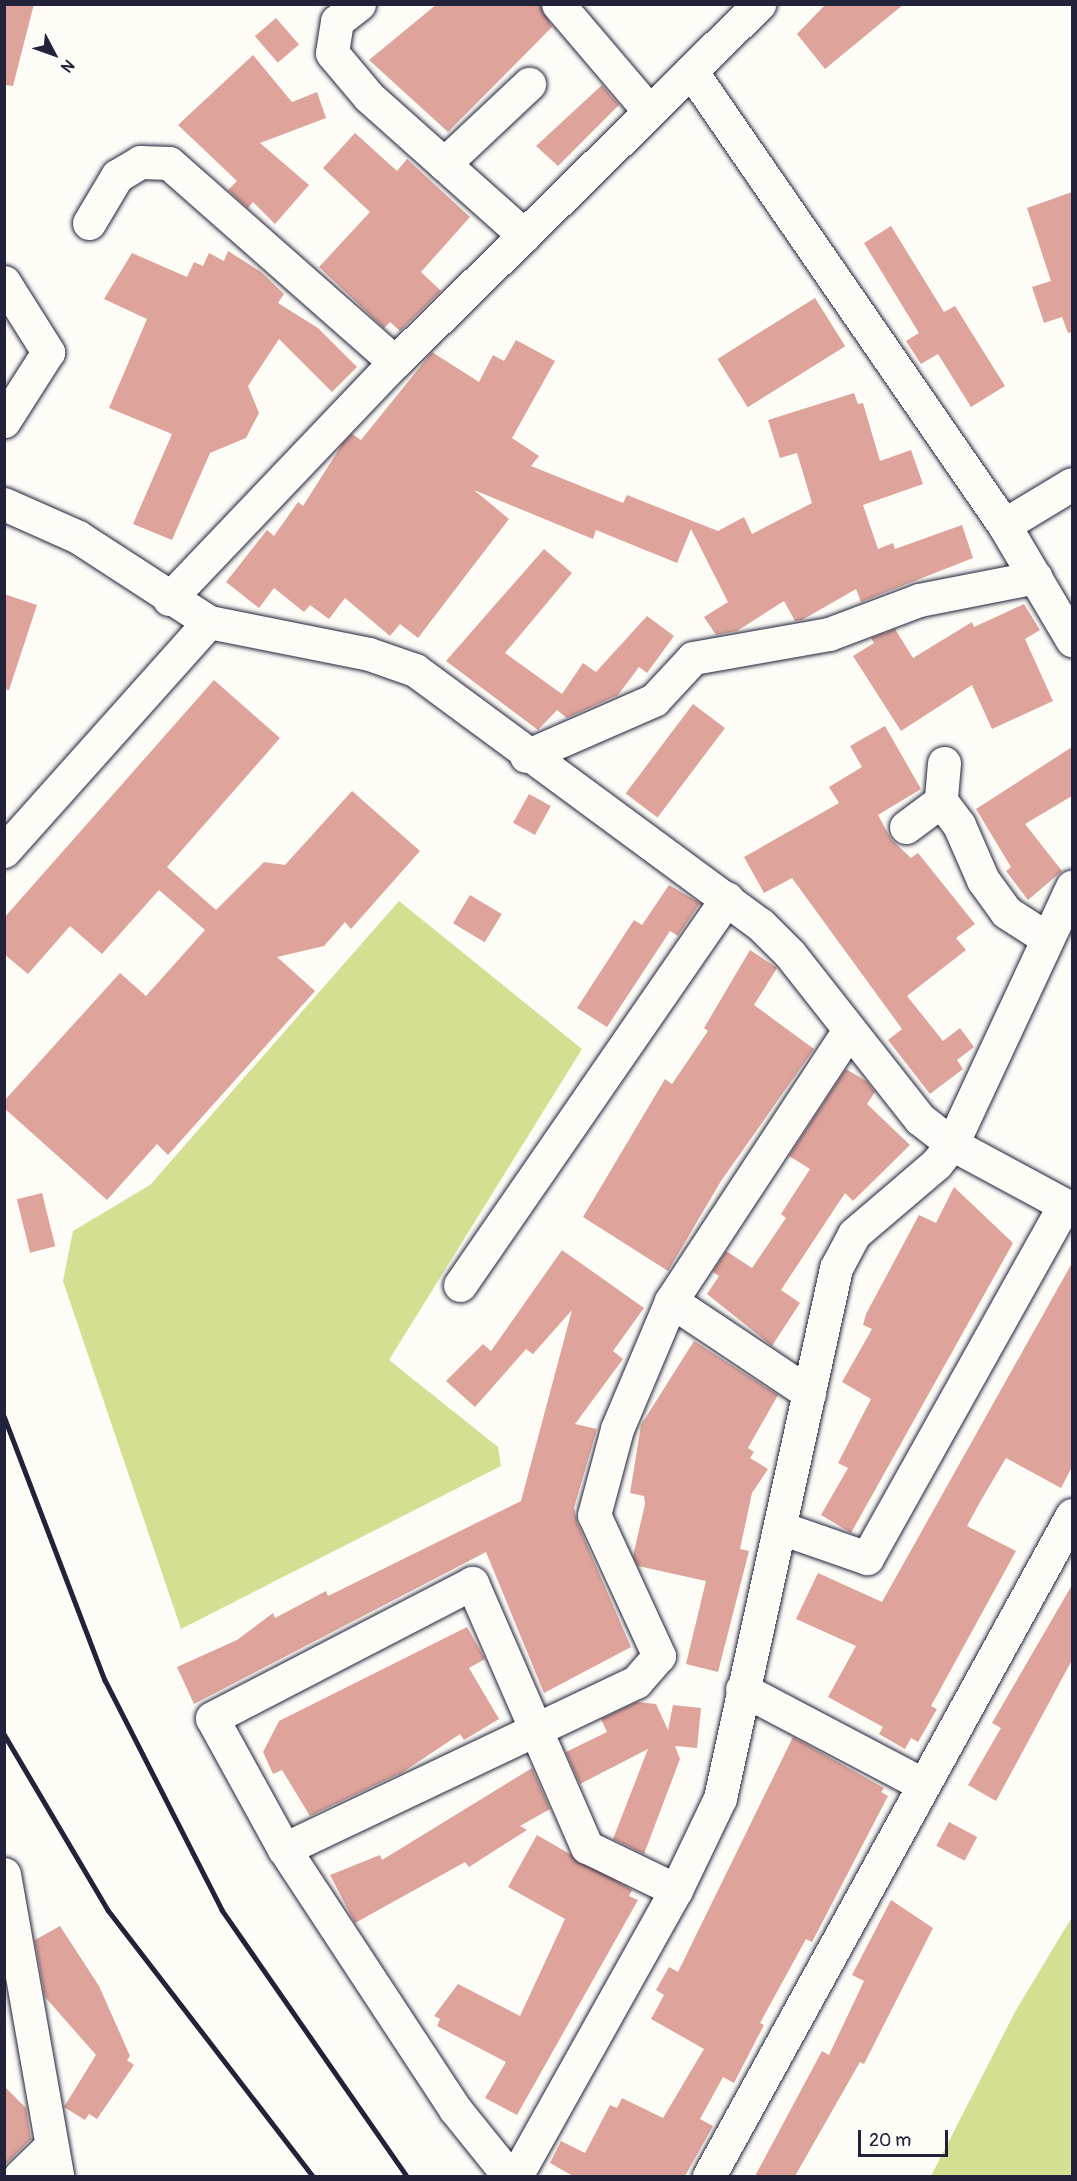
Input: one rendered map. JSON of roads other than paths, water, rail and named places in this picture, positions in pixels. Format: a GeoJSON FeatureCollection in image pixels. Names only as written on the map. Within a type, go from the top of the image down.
{"type":"FeatureCollection","features":[{"type":"Feature","properties":{"kind":"street"},"geometry":{"type":"LineString","coordinates":[[359,4],[337,21],[333,53],[369,97],[524,235]]}},
{"type":"Feature","properties":{"kind":"street"},"geometry":{"type":"LineString","coordinates":[[558,4],[649,111]]}},
{"type":"Feature","properties":{"kind":"street"},"geometry":{"type":"LineString","coordinates":[[169,598],[395,362],[759,4]]}},
{"type":"Feature","properties":{"kind":"street"},"geometry":{"type":"LineString","coordinates":[[691,71],[1004,525],[1072,640]]}},
{"type":"Feature","properties":{"kind":"street"},"geometry":{"type":"LineString","coordinates":[[444,164],[529,84]]}},
{"type":"Feature","properties":{"kind":"street"},"geometry":{"type":"LineString","coordinates":[[89,223],[117,176],[140,162],[169,163],[395,362]]}},
{"type":"Feature","properties":{"kind":"street"},"geometry":{"type":"LineString","coordinates":[[4,282],[48,352],[4,421]]}},
{"type":"Feature","properties":{"kind":"street"},"geometry":{"type":"LineString","coordinates":[[1004,525],[1072,484]]}},
{"type":"Feature","properties":{"kind":"street"},"geometry":{"type":"LineString","coordinates":[[4,504],[78,537],[209,622],[369,654],[415,670],[526,756],[727,898],[790,954],[848,1032],[920,1119],[952,1143],[1068,1207],[867,1558],[781,1528]]}},
{"type":"Feature","properties":{"kind":"street"},"geometry":{"type":"LineString","coordinates":[[526,756],[654,700],[693,658],[830,634],[919,600],[1036,577]]}},
{"type":"Feature","properties":{"kind":"street"},"geometry":{"type":"LineString","coordinates":[[4,851],[209,622]]}},
{"type":"Feature","properties":{"kind":"street"},"geometry":{"type":"LineString","coordinates":[[944,763],[941,801],[1006,912],[1046,937]]}},
{"type":"Feature","properties":{"kind":"street"},"geometry":{"type":"LineString","coordinates":[[906,827],[941,801]]}},
{"type":"Feature","properties":{"kind":"street"},"geometry":{"type":"LineString","coordinates":[[516,2176],[676,1890],[720,1798],[742,1689],[781,1528],[836,1268],[854,1234],[936,1164],[952,1143],[1046,937],[1072,886]]}},
{"type":"Feature","properties":{"kind":"street"},"geometry":{"type":"LineString","coordinates":[[460,1285],[727,898]]}},
{"type":"Feature","properties":{"kind":"street"},"geometry":{"type":"LineString","coordinates":[[284,1849],[533,1728],[636,1682],[659,1656],[594,1515],[617,1429],[671,1301],[848,1032]]}},
{"type":"Feature","properties":{"kind":"street"},"geometry":{"type":"LineString","coordinates":[[671,1301],[809,1393]]}},
{"type":"Feature","properties":{"kind":"street"},"geometry":{"type":"LineString","coordinates":[[709,2176],[922,1784],[1072,1515]]}},
{"type":"Feature","properties":{"kind":"street"},"geometry":{"type":"LineString","coordinates":[[509,2176],[455,2109],[284,1849],[212,1718],[472,1583],[586,1846],[676,1890]]}},
{"type":"Feature","properties":{"kind":"street"},"geometry":{"type":"LineString","coordinates":[[742,1689],[922,1784]]}},
{"type":"Feature","properties":{"kind":"street"},"geometry":{"type":"LineString","coordinates":[[4,1874],[54,2161],[20,2176]]}},
{"type":"Feature","properties":{"kind":"railway"},"geometry":{"type":"LineString","coordinates":[[4,1416],[105,1680],[222,1910],[407,2176]]}},
{"type":"Feature","properties":{"kind":"railway"},"geometry":{"type":"LineString","coordinates":[[4,1734],[108,1910],[313,2176]]}}]}
